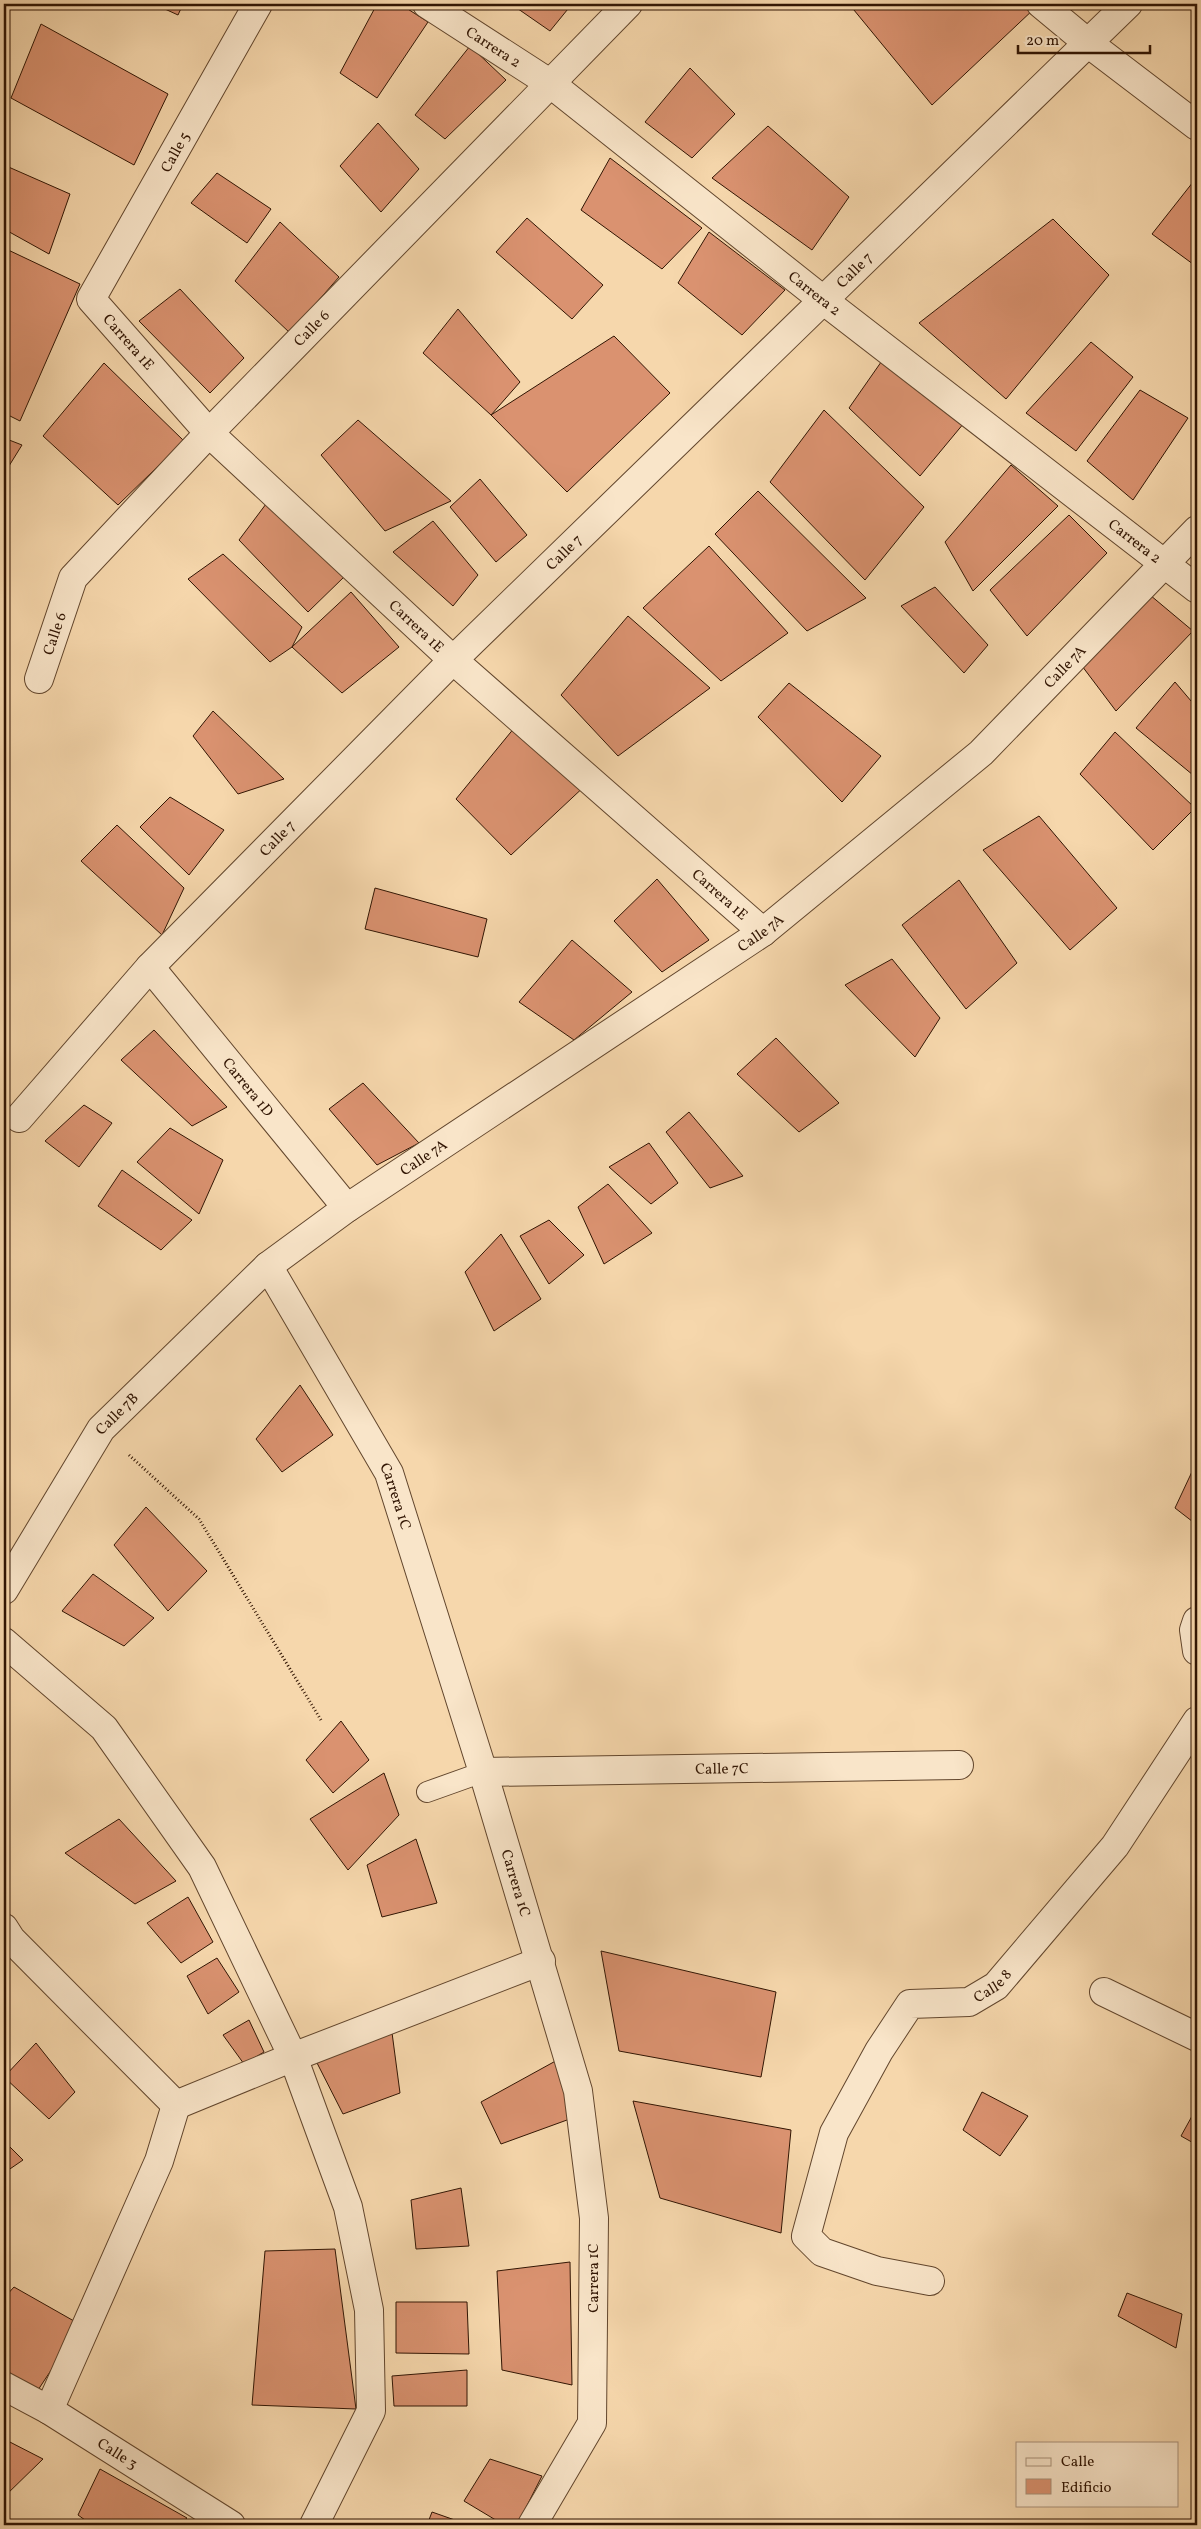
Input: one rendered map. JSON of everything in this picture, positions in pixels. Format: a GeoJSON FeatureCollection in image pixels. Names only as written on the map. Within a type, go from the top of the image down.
{"type":"FeatureCollection","features":[{"type":"Feature","properties":{"kind":"street","name":"Calle 5"},"geometry":{"type":"LineString","coordinates":[[91,300],[258,4]]}},
{"type":"Feature","properties":{"kind":"street","name":"Carrera 2"},"geometry":{"type":"LineString","coordinates":[[427,4],[551,84],[823,300],[1165,562],[1197,589]]}},
{"type":"Feature","properties":{"kind":"street","name":"Calle 6"},"geometry":{"type":"LineString","coordinates":[[39,679],[73,578],[209,433],[628,4]]}},
{"type":"Feature","properties":{"kind":"street"},"geometry":{"type":"LineString","coordinates":[[1041,4],[1088,43],[1197,126]]}},
{"type":"Feature","properties":{"kind":"street","name":"Calle 7"},"geometry":{"type":"LineString","coordinates":[[19,1118],[150,967],[454,660],[1128,4]]}},
{"type":"Feature","properties":{"kind":"street","name":"Carrera 1E"},"geometry":{"type":"LineString","coordinates":[[91,300],[209,433],[454,660],[763,932]]}},
{"type":"Feature","properties":{"kind":"street","name":"Calle 7A"},"geometry":{"type":"LineString","coordinates":[[268,1266],[347,1208],[763,932],[981,753],[1197,530]]}},
{"type":"Feature","properties":{"kind":"street","name":"Carrera 1D"},"geometry":{"type":"LineString","coordinates":[[150,967],[347,1208]]}},
{"type":"Feature","properties":{"kind":"street","name":"Calle 7B"},"geometry":{"type":"LineString","coordinates":[[4,1590],[101,1429],[268,1266]]}},
{"type":"Feature","properties":{"kind":"street","name":"Carrera 1C"},"geometry":{"type":"LineString","coordinates":[[268,1266],[389,1473],[483,1772],[578,2091],[594,2218],[592,2423],[532,2525]]}},
{"type":"Feature","properties":{"kind":"street"},"geometry":{"type":"LineString","coordinates":[[1197,1622],[1194,1630],[1197,1651]]}},
{"type":"Feature","properties":{"kind":"street"},"geometry":{"type":"LineString","coordinates":[[4,1642],[104,1728],[202,1867],[293,2057],[348,2207],[369,2310],[371,2411],[314,2525]]}},
{"type":"Feature","properties":{"kind":"street","name":"Calle 8"},"geometry":{"type":"LineString","coordinates":[[930,2281],[877,2271],[822,2252],[806,2236],[834,2133],[879,2051],[910,2004],[969,2002],[996,1986],[1114,1846],[1197,1721]]}},
{"type":"Feature","properties":{"kind":"street","name":"Calle 7C"},"geometry":{"type":"LineString","coordinates":[[483,1772],[959,1765]]}},
{"type":"Feature","properties":{"kind":"street"},"geometry":{"type":"LineString","coordinates":[[4,1928],[18,1946],[176,2105]]}},
{"type":"Feature","properties":{"kind":"street"},"geometry":{"type":"LineString","coordinates":[[176,2105],[293,2057],[540,1961]]}},
{"type":"Feature","properties":{"kind":"street"},"geometry":{"type":"LineString","coordinates":[[1104,1992],[1197,2037]]}},
{"type":"Feature","properties":{"kind":"street"},"geometry":{"type":"LineString","coordinates":[[48,2410],[159,2161],[176,2105]]}},
{"type":"Feature","properties":{"kind":"street","name":"Calle 3"},"geometry":{"type":"LineString","coordinates":[[4,2386],[48,2410],[231,2525]]}},
{"type":"Feature","properties":{"kind":"lane"},"geometry":{"type":"LineString","coordinates":[[427,1792],[483,1772]]}},
{"type":"Feature","properties":{"kind":"path"},"geometry":{"type":"LineString","coordinates":[[101,1429],[199,1519],[321,1720]]}},
{"type":"Feature","properties":{"kind":"building"},"geometry":{"type":"Polygon","coordinates":[[[154,4],[183,4],[178,15],[154,4]]]}},
{"type":"Feature","properties":{"kind":"building"},"geometry":{"type":"Polygon","coordinates":[[[377,4],[400,4],[428,22],[377,98],[340,73],[377,4]]]}},
{"type":"Feature","properties":{"kind":"building"},"geometry":{"type":"Polygon","coordinates":[[[511,4],[572,4],[550,31],[511,4]]]}},
{"type":"Feature","properties":{"kind":"building"},"geometry":{"type":"Polygon","coordinates":[[[849,4],[1030,4],[1035,8],[932,105],[849,4]]]}},
{"type":"Feature","properties":{"kind":"building"},"geometry":{"type":"Polygon","coordinates":[[[41,24],[168,94],[134,165],[11,98],[41,24]]]}},
{"type":"Feature","properties":{"kind":"building"},"geometry":{"type":"Polygon","coordinates":[[[470,46],[506,80],[445,139],[415,115],[470,46]]]}},
{"type":"Feature","properties":{"kind":"building"},"geometry":{"type":"Polygon","coordinates":[[[690,68],[735,114],[692,158],[645,122],[690,68]]]}},
{"type":"Feature","properties":{"kind":"building"},"geometry":{"type":"Polygon","coordinates":[[[378,123],[419,169],[381,212],[340,166],[378,123]]]}},
{"type":"Feature","properties":{"kind":"building"},"geometry":{"type":"Polygon","coordinates":[[[768,126],[849,197],[812,250],[712,178],[768,126]]]}},
{"type":"Feature","properties":{"kind":"building"},"geometry":{"type":"Polygon","coordinates":[[[610,158],[702,228],[662,269],[581,210],[610,158]]]}},
{"type":"Feature","properties":{"kind":"building"},"geometry":{"type":"Polygon","coordinates":[[[4,165],[70,194],[49,254],[4,229],[4,165]]]}},
{"type":"Feature","properties":{"kind":"building"},"geometry":{"type":"Polygon","coordinates":[[[217,173],[271,209],[247,243],[191,203],[217,173]]]}},
{"type":"Feature","properties":{"kind":"building"},"geometry":{"type":"Polygon","coordinates":[[[1197,177],[1197,267],[1152,234],[1197,177]]]}},
{"type":"Feature","properties":{"kind":"building"},"geometry":{"type":"Polygon","coordinates":[[[527,218],[603,285],[572,319],[496,252],[527,218]]]}},
{"type":"Feature","properties":{"kind":"building"},"geometry":{"type":"Polygon","coordinates":[[[1053,219],[1109,275],[1006,399],[919,323],[1053,219]]]}},
{"type":"Feature","properties":{"kind":"building"},"geometry":{"type":"Polygon","coordinates":[[[280,222],[339,277],[290,333],[235,281],[280,222]]]}},
{"type":"Feature","properties":{"kind":"building"},"geometry":{"type":"Polygon","coordinates":[[[709,232],[785,290],[742,335],[678,283],[709,232]]]}},
{"type":"Feature","properties":{"kind":"building"},"geometry":{"type":"Polygon","coordinates":[[[4,248],[80,284],[20,421],[4,413],[4,248]]]}},
{"type":"Feature","properties":{"kind":"building"},"geometry":{"type":"Polygon","coordinates":[[[180,289],[244,358],[210,393],[139,321],[180,289]]]}},
{"type":"Feature","properties":{"kind":"building"},"geometry":{"type":"Polygon","coordinates":[[[458,309],[520,382],[491,415],[423,353],[458,309]]]}},
{"type":"Feature","properties":{"kind":"building"},"geometry":{"type":"Polygon","coordinates":[[[614,336],[670,393],[567,492],[491,415],[614,336]]]}},
{"type":"Feature","properties":{"kind":"building"},"geometry":{"type":"Polygon","coordinates":[[[1091,342],[1133,377],[1076,451],[1026,413],[1091,342]]]}},
{"type":"Feature","properties":{"kind":"building"},"geometry":{"type":"Polygon","coordinates":[[[886,355],[964,423],[920,476],[849,408],[886,355]]]}},
{"type":"Feature","properties":{"kind":"building"},"geometry":{"type":"Polygon","coordinates":[[[104,363],[184,441],[118,505],[43,436],[104,363]]]}},
{"type":"Feature","properties":{"kind":"building"},"geometry":{"type":"Polygon","coordinates":[[[1140,390],[1188,418],[1133,500],[1087,461],[1140,390]]]}},
{"type":"Feature","properties":{"kind":"building"},"geometry":{"type":"Polygon","coordinates":[[[824,410],[924,507],[865,580],[770,482],[824,410]]]}},
{"type":"Feature","properties":{"kind":"building"},"geometry":{"type":"Polygon","coordinates":[[[358,420],[451,501],[385,531],[321,455],[358,420]]]}},
{"type":"Feature","properties":{"kind":"building"},"geometry":{"type":"Polygon","coordinates":[[[4,438],[22,445],[4,474],[4,438]]]}},
{"type":"Feature","properties":{"kind":"building"},"geometry":{"type":"Polygon","coordinates":[[[1011,465],[1058,506],[973,591],[945,542],[1011,465]]]}},
{"type":"Feature","properties":{"kind":"building"},"geometry":{"type":"Polygon","coordinates":[[[480,479],[527,535],[496,562],[450,507],[480,479]]]}},
{"type":"Feature","properties":{"kind":"building"},"geometry":{"type":"Polygon","coordinates":[[[758,491],[866,598],[807,631],[715,534],[758,491]]]}},
{"type":"Feature","properties":{"kind":"building"},"geometry":{"type":"Polygon","coordinates":[[[266,504],[345,576],[308,612],[239,540],[266,504]]]}},
{"type":"Feature","properties":{"kind":"building"},"geometry":{"type":"Polygon","coordinates":[[[1069,515],[1107,553],[1027,636],[990,590],[1069,515]]]}},
{"type":"Feature","properties":{"kind":"building"},"geometry":{"type":"Polygon","coordinates":[[[433,521],[478,575],[453,606],[393,552],[433,521]]]}},
{"type":"Feature","properties":{"kind":"building"},"geometry":{"type":"Polygon","coordinates":[[[709,546],[788,633],[721,681],[643,608],[709,546]]]}},
{"type":"Feature","properties":{"kind":"building"},"geometry":{"type":"Polygon","coordinates":[[[223,554],[302,627],[292,647],[270,662],[188,579],[223,554]]]}},
{"type":"Feature","properties":{"kind":"building"},"geometry":{"type":"Polygon","coordinates":[[[935,587],[988,645],[964,673],[901,606],[935,587]]]}},
{"type":"Feature","properties":{"kind":"building"},"geometry":{"type":"Polygon","coordinates":[[[351,592],[399,647],[342,693],[292,647],[351,592]]]}},
{"type":"Feature","properties":{"kind":"building"},"geometry":{"type":"Polygon","coordinates":[[[1150,595],[1193,631],[1116,711],[1079,662],[1150,595]]]}},
{"type":"Feature","properties":{"kind":"building"},"geometry":{"type":"Polygon","coordinates":[[[628,616],[710,688],[618,756],[561,695],[628,616]]]}},
{"type":"Feature","properties":{"kind":"building"},"geometry":{"type":"Polygon","coordinates":[[[1175,682],[1197,708],[1197,771],[1193,775],[1136,728],[1175,682]]]}},
{"type":"Feature","properties":{"kind":"building"},"geometry":{"type":"Polygon","coordinates":[[[789,683],[881,756],[842,802],[758,717],[789,683]]]}},
{"type":"Feature","properties":{"kind":"building"},"geometry":{"type":"Polygon","coordinates":[[[213,711],[284,779],[238,794],[193,736],[213,711]]]}},
{"type":"Feature","properties":{"kind":"building"},"geometry":{"type":"Polygon","coordinates":[[[515,727],[588,783],[511,855],[456,799],[515,727]]]}},
{"type":"Feature","properties":{"kind":"building"},"geometry":{"type":"Polygon","coordinates":[[[1115,732],[1195,808],[1153,850],[1080,774],[1115,732]]]}},
{"type":"Feature","properties":{"kind":"building"},"geometry":{"type":"Polygon","coordinates":[[[170,797],[224,830],[189,875],[140,827],[170,797]]]}},
{"type":"Feature","properties":{"kind":"building"},"geometry":{"type":"Polygon","coordinates":[[[1039,816],[1117,908],[1070,950],[983,850],[1039,816]]]}},
{"type":"Feature","properties":{"kind":"building"},"geometry":{"type":"Polygon","coordinates":[[[117,825],[184,888],[162,935],[81,861],[117,825]]]}},
{"type":"Feature","properties":{"kind":"building"},"geometry":{"type":"Polygon","coordinates":[[[657,879],[709,940],[662,972],[614,921],[657,879]]]}},
{"type":"Feature","properties":{"kind":"building"},"geometry":{"type":"Polygon","coordinates":[[[959,880],[1017,963],[966,1009],[902,925],[959,880]]]}},
{"type":"Feature","properties":{"kind":"building"},"geometry":{"type":"Polygon","coordinates":[[[375,888],[487,919],[478,957],[365,929],[375,888]]]}},
{"type":"Feature","properties":{"kind":"building"},"geometry":{"type":"Polygon","coordinates":[[[572,940],[632,992],[574,1040],[519,1002],[572,940]]]}},
{"type":"Feature","properties":{"kind":"building"},"geometry":{"type":"Polygon","coordinates":[[[892,959],[940,1018],[915,1057],[845,985],[892,959]]]}},
{"type":"Feature","properties":{"kind":"building"},"geometry":{"type":"Polygon","coordinates":[[[154,1030],[227,1107],[192,1126],[121,1060],[154,1030]]]}},
{"type":"Feature","properties":{"kind":"building"},"geometry":{"type":"Polygon","coordinates":[[[776,1038],[839,1103],[799,1132],[737,1074],[776,1038]]]}},
{"type":"Feature","properties":{"kind":"building"},"geometry":{"type":"Polygon","coordinates":[[[363,1083],[419,1143],[377,1165],[329,1109],[363,1083]]]}},
{"type":"Feature","properties":{"kind":"building"},"geometry":{"type":"Polygon","coordinates":[[[84,1105],[112,1123],[79,1167],[45,1141],[84,1105]]]}},
{"type":"Feature","properties":{"kind":"building"},"geometry":{"type":"Polygon","coordinates":[[[689,1112],[743,1176],[710,1188],[666,1132],[689,1112]]]}},
{"type":"Feature","properties":{"kind":"building"},"geometry":{"type":"Polygon","coordinates":[[[170,1128],[223,1160],[199,1214],[137,1162],[170,1128]]]}},
{"type":"Feature","properties":{"kind":"building"},"geometry":{"type":"Polygon","coordinates":[[[649,1143],[678,1183],[651,1204],[609,1167],[649,1143]]]}},
{"type":"Feature","properties":{"kind":"building"},"geometry":{"type":"Polygon","coordinates":[[[122,1170],[192,1220],[161,1250],[98,1206],[122,1170]]]}},
{"type":"Feature","properties":{"kind":"building"},"geometry":{"type":"Polygon","coordinates":[[[608,1184],[652,1233],[604,1264],[578,1207],[608,1184]]]}},
{"type":"Feature","properties":{"kind":"building"},"geometry":{"type":"Polygon","coordinates":[[[549,1220],[584,1255],[549,1284],[520,1236],[549,1220]]]}},
{"type":"Feature","properties":{"kind":"building"},"geometry":{"type":"Polygon","coordinates":[[[501,1234],[541,1299],[494,1331],[465,1272],[501,1234]]]}},
{"type":"Feature","properties":{"kind":"building"},"geometry":{"type":"Polygon","coordinates":[[[300,1385],[333,1435],[282,1472],[256,1439],[300,1385]]]}},
{"type":"Feature","properties":{"kind":"building"},"geometry":{"type":"Polygon","coordinates":[[[1197,1461],[1197,1525],[1175,1508],[1197,1461]]]}},
{"type":"Feature","properties":{"kind":"building"},"geometry":{"type":"Polygon","coordinates":[[[146,1507],[207,1571],[168,1611],[114,1545],[146,1507]]]}},
{"type":"Feature","properties":{"kind":"building"},"geometry":{"type":"Polygon","coordinates":[[[93,1574],[154,1618],[124,1646],[62,1611],[93,1574]]]}},
{"type":"Feature","properties":{"kind":"building"},"geometry":{"type":"Polygon","coordinates":[[[341,1721],[369,1760],[333,1793],[306,1760],[341,1721]]]}},
{"type":"Feature","properties":{"kind":"building"},"geometry":{"type":"Polygon","coordinates":[[[384,1773],[399,1815],[348,1870],[310,1819],[384,1773]]]}},
{"type":"Feature","properties":{"kind":"building"},"geometry":{"type":"Polygon","coordinates":[[[119,1819],[176,1881],[135,1904],[65,1853],[119,1819]]]}},
{"type":"Feature","properties":{"kind":"building"},"geometry":{"type":"Polygon","coordinates":[[[416,1839],[437,1903],[382,1917],[367,1865],[416,1839]]]}},
{"type":"Feature","properties":{"kind":"building"},"geometry":{"type":"Polygon","coordinates":[[[188,1897],[213,1942],[181,1963],[147,1923],[188,1897]]]}},
{"type":"Feature","properties":{"kind":"building"},"geometry":{"type":"Polygon","coordinates":[[[601,1951],[776,1992],[761,2077],[619,2051],[601,1951]]]}},
{"type":"Feature","properties":{"kind":"building"},"geometry":{"type":"Polygon","coordinates":[[[217,1958],[239,1992],[208,2014],[187,1976],[217,1958]]]}},
{"type":"Feature","properties":{"kind":"building"},"geometry":{"type":"Polygon","coordinates":[[[249,2020],[264,2052],[244,2064],[223,2035],[249,2020]]]}},
{"type":"Feature","properties":{"kind":"building"},"geometry":{"type":"Polygon","coordinates":[[[391,2025],[400,2093],[343,2114],[315,2059],[391,2025]]]}},
{"type":"Feature","properties":{"kind":"building"},"geometry":{"type":"Polygon","coordinates":[[[36,2043],[75,2092],[49,2119],[4,2077],[36,2043]]]}},
{"type":"Feature","properties":{"kind":"building"},"geometry":{"type":"Polygon","coordinates":[[[561,2058],[578,2116],[501,2144],[481,2102],[561,2058]]]}},
{"type":"Feature","properties":{"kind":"building"},"geometry":{"type":"Polygon","coordinates":[[[982,2092],[1028,2116],[1000,2156],[963,2130],[982,2092]]]}},
{"type":"Feature","properties":{"kind":"building"},"geometry":{"type":"Polygon","coordinates":[[[633,2101],[791,2130],[781,2233],[660,2198],[633,2101]]]}},
{"type":"Feature","properties":{"kind":"building"},"geometry":{"type":"Polygon","coordinates":[[[1197,2107],[1197,2145],[1181,2136],[1197,2107]]]}},
{"type":"Feature","properties":{"kind":"building"},"geometry":{"type":"Polygon","coordinates":[[[4,2141],[23,2160],[4,2173],[4,2141]]]}},
{"type":"Feature","properties":{"kind":"building"},"geometry":{"type":"Polygon","coordinates":[[[461,2188],[469,2246],[416,2249],[411,2200],[461,2188]]]}},
{"type":"Feature","properties":{"kind":"building"},"geometry":{"type":"Polygon","coordinates":[[[335,2249],[356,2409],[252,2405],[265,2251],[335,2249]]]}},
{"type":"Feature","properties":{"kind":"building"},"geometry":{"type":"Polygon","coordinates":[[[570,2262],[572,2385],[502,2370],[497,2271],[570,2262]]]}},
{"type":"Feature","properties":{"kind":"building"},"geometry":{"type":"Polygon","coordinates":[[[14,2287],[81,2325],[38,2390],[4,2373],[4,2298],[14,2287]]]}},
{"type":"Feature","properties":{"kind":"building"},"geometry":{"type":"Polygon","coordinates":[[[1127,2293],[1182,2314],[1176,2348],[1118,2316],[1127,2293]]]}},
{"type":"Feature","properties":{"kind":"building"},"geometry":{"type":"Polygon","coordinates":[[[396,2302],[467,2302],[469,2354],[396,2353],[396,2302]]]}},
{"type":"Feature","properties":{"kind":"building"},"geometry":{"type":"Polygon","coordinates":[[[467,2370],[467,2406],[394,2406],[392,2376],[467,2370]]]}},
{"type":"Feature","properties":{"kind":"building"},"geometry":{"type":"Polygon","coordinates":[[[4,2439],[43,2459],[4,2497],[4,2439]]]}},
{"type":"Feature","properties":{"kind":"building"},"geometry":{"type":"Polygon","coordinates":[[[490,2459],[542,2476],[517,2525],[504,2525],[464,2501],[490,2459]]]}},
{"type":"Feature","properties":{"kind":"building"},"geometry":{"type":"Polygon","coordinates":[[[100,2469],[187,2518],[179,2525],[92,2525],[78,2515],[100,2469]]]}},
{"type":"Feature","properties":{"kind":"building"},"geometry":{"type":"Polygon","coordinates":[[[432,2512],[469,2525],[427,2525],[432,2512]]]}}]}
